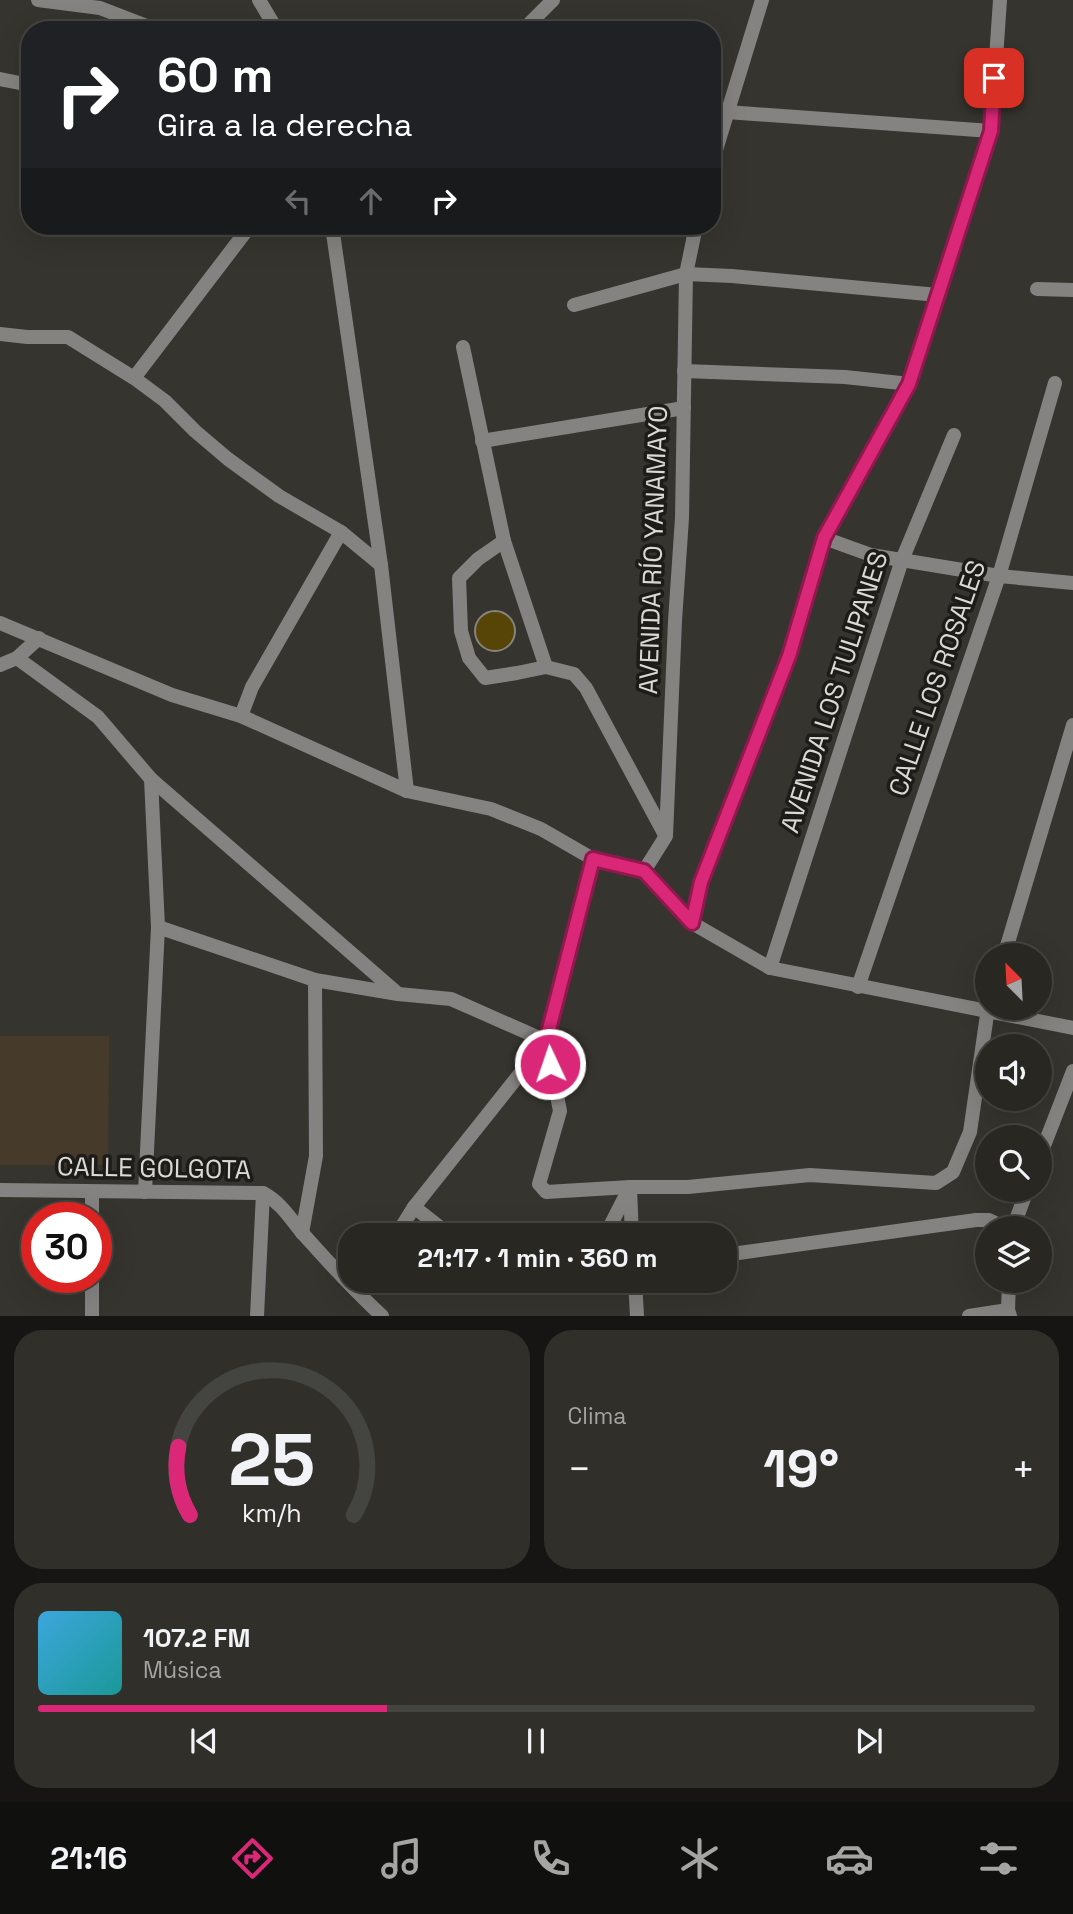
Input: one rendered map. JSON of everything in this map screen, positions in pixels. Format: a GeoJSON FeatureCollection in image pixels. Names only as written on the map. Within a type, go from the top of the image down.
{"type":"FeatureCollection","features":[{"type":"Feature","properties":{"kind":"street"},"geometry":{"type":"LineString","coordinates":[[38,0],[100,8],[134,21]]}},
{"type":"Feature","properties":{"kind":"street"},"geometry":{"type":"LineString","coordinates":[[259,0],[272,21]]}},
{"type":"Feature","properties":{"kind":"street"},"geometry":{"type":"LineString","coordinates":[[532,21],[553,0]]}},
{"type":"Feature","properties":{"kind":"street"},"geometry":{"type":"LineString","coordinates":[[721,132],[762,0]]}},
{"type":"Feature","properties":{"kind":"street"},"geometry":{"type":"LineString","coordinates":[[692,923],[701,882],[789,656],[824,538],[909,384],[991,131],[1000,0]]}},
{"type":"Feature","properties":{"kind":"street"},"geometry":{"type":"LineString","coordinates":[[0,79],[21,83]]}},
{"type":"Feature","properties":{"kind":"street"},"geometry":{"type":"LineString","coordinates":[[727,112],[991,131]]}},
{"type":"Feature","properties":{"kind":"street"},"geometry":{"type":"LineString","coordinates":[[134,378],[243,235]]}},
{"type":"Feature","properties":{"kind":"street"},"geometry":{"type":"LineString","coordinates":[[333,235],[381,565],[407,791]]}},
{"type":"Feature","properties":{"kind":"street","name":"AVENIDA RÍO YANAMAYO"},"geometry":{"type":"LineString","coordinates":[[644,871],[666,836],[682,518],[685,274],[694,235]]}},
{"type":"Feature","properties":{"kind":"street"},"geometry":{"type":"LineString","coordinates":[[574,305],[685,274],[938,295]]}},
{"type":"Feature","properties":{"kind":"street"},"geometry":{"type":"LineString","coordinates":[[1037,289],[1073,290]]}},
{"type":"Feature","properties":{"kind":"street"},"geometry":{"type":"LineString","coordinates":[[0,334],[68,337],[134,378],[165,401],[195,431],[228,458],[279,496],[341,532],[381,565]]}},
{"type":"Feature","properties":{"kind":"street"},"geometry":{"type":"LineString","coordinates":[[463,347],[505,541],[546,667]]}},
{"type":"Feature","properties":{"kind":"street"},"geometry":{"type":"LineString","coordinates":[[684,372],[845,377],[909,384]]}},
{"type":"Feature","properties":{"kind":"street","name":"CALLE LOS ROSALES"},"geometry":{"type":"LineString","coordinates":[[858,987],[999,576],[1055,383]]}},
{"type":"Feature","properties":{"kind":"street"},"geometry":{"type":"LineString","coordinates":[[482,441],[684,408]]}},
{"type":"Feature","properties":{"kind":"street","name":"AVENIDA LOS TULIPANES"},"geometry":{"type":"LineString","coordinates":[[770,968],[902,560],[954,435]]}},
{"type":"Feature","properties":{"kind":"street"},"geometry":{"type":"LineString","coordinates":[[241,716],[252,687],[341,532]]}},
{"type":"Feature","properties":{"kind":"street"},"geometry":{"type":"LineString","coordinates":[[824,538],[870,555],[999,576],[1073,583]]}},
{"type":"Feature","properties":{"kind":"street"},"geometry":{"type":"LineString","coordinates":[[505,541],[478,558],[459,578],[461,631],[469,658],[485,678],[546,667],[574,674],[586,688],[666,836]]}},
{"type":"Feature","properties":{"kind":"street"},"geometry":{"type":"LineString","coordinates":[[0,623],[172,695],[241,716],[407,791],[491,809],[541,829],[593,859],[644,871],[692,923],[770,968],[858,987],[975,1007]]}},
{"type":"Feature","properties":{"kind":"street"},"geometry":{"type":"LineString","coordinates":[[0,666],[17,658],[39,638]]}},
{"type":"Feature","properties":{"kind":"street"},"geometry":{"type":"LineString","coordinates":[[17,658],[98,717],[151,779],[398,994]]}},
{"type":"Feature","properties":{"kind":"street"},"geometry":{"type":"LineString","coordinates":[[1008,943],[1073,725]]}},
{"type":"Feature","properties":{"kind":"street"},"geometry":{"type":"LineString","coordinates":[[145,1192],[158,927],[151,779]]}},
{"type":"Feature","properties":{"kind":"street"},"geometry":{"type":"LineString","coordinates":[[404,1223],[546,1041],[593,859]]}},
{"type":"Feature","properties":{"kind":"street"},"geometry":{"type":"LineString","coordinates":[[158,927],[315,980],[398,994],[451,999],[546,1041]]}},
{"type":"Feature","properties":{"kind":"street"},"geometry":{"type":"LineString","coordinates":[[302,1233],[316,1156],[315,980]]}},
{"type":"Feature","properties":{"kind":"street"},"geometry":{"type":"LineString","coordinates":[[546,1041],[559,1111],[539,1184],[546,1192],[630,1186],[688,1187],[810,1175],[936,1183],[953,1171],[970,1132],[986,1020]]}},
{"type":"Feature","properties":{"kind":"street"},"geometry":{"type":"LineString","coordinates":[[1037,1020],[1073,1028]]}},
{"type":"Feature","properties":{"kind":"street"},"geometry":{"type":"LineString","coordinates":[[1052,1125],[1073,1071]]}},
{"type":"Feature","properties":{"kind":"street"},"geometry":{"type":"LineString","coordinates":[[612,1223],[630,1186]]}},
{"type":"Feature","properties":{"kind":"street"},"geometry":{"type":"LineString","coordinates":[[630,1186],[631,1223]]}},
{"type":"Feature","properties":{"kind":"street","name":"CALLE GOLGOTA"},"geometry":{"type":"LineString","coordinates":[[0,1190],[263,1193],[276,1200],[302,1233],[338,1268]]}},
{"type":"Feature","properties":{"kind":"street"},"geometry":{"type":"LineString","coordinates":[[92,1192],[92,1202]]}},
{"type":"Feature","properties":{"kind":"street"},"geometry":{"type":"LineString","coordinates":[[257,1315],[263,1193]]}},
{"type":"Feature","properties":{"kind":"street"},"geometry":{"type":"LineString","coordinates":[[414,1207],[434,1223]]}},
{"type":"Feature","properties":{"kind":"street"},"geometry":{"type":"LineString","coordinates":[[737,1253],[975,1220]]}},
{"type":"Feature","properties":{"kind":"street"},"geometry":{"type":"LineString","coordinates":[[92,1293],[92,1315]]}},
{"type":"Feature","properties":{"kind":"street","name":"CALLE GOLGOTA"},"geometry":{"type":"LineString","coordinates":[[363,1293],[382,1315]]}},
{"type":"Feature","properties":{"kind":"street"},"geometry":{"type":"LineString","coordinates":[[636,1293],[637,1315]]}},
{"type":"Feature","properties":{"kind":"street"},"geometry":{"type":"LineString","coordinates":[[969,1315],[1009,1313],[1009,1293]]}},
{"type":"Feature","properties":{"kind":"shaded area"},"geometry":{"type":"Polygon","coordinates":[[[0,1036],[109,1036],[108,1165],[0,1165],[0,1036]]]}},
{"type":"Feature","properties":{"kind":"building"},"geometry":{"type":"Polygon","coordinates":[[[495,611],[509,617],[515,631],[509,645],[495,651],[481,645],[475,631],[481,617],[495,611]]]}},
{"type":"Feature","properties":{"kind":"route"},"geometry":{"type":"LineString","coordinates":[[550,1064],[546,1041],[593,859],[644,871],[692,923],[701,882],[789,656],[824,538],[909,384],[991,131],[994,78]]}}]}
